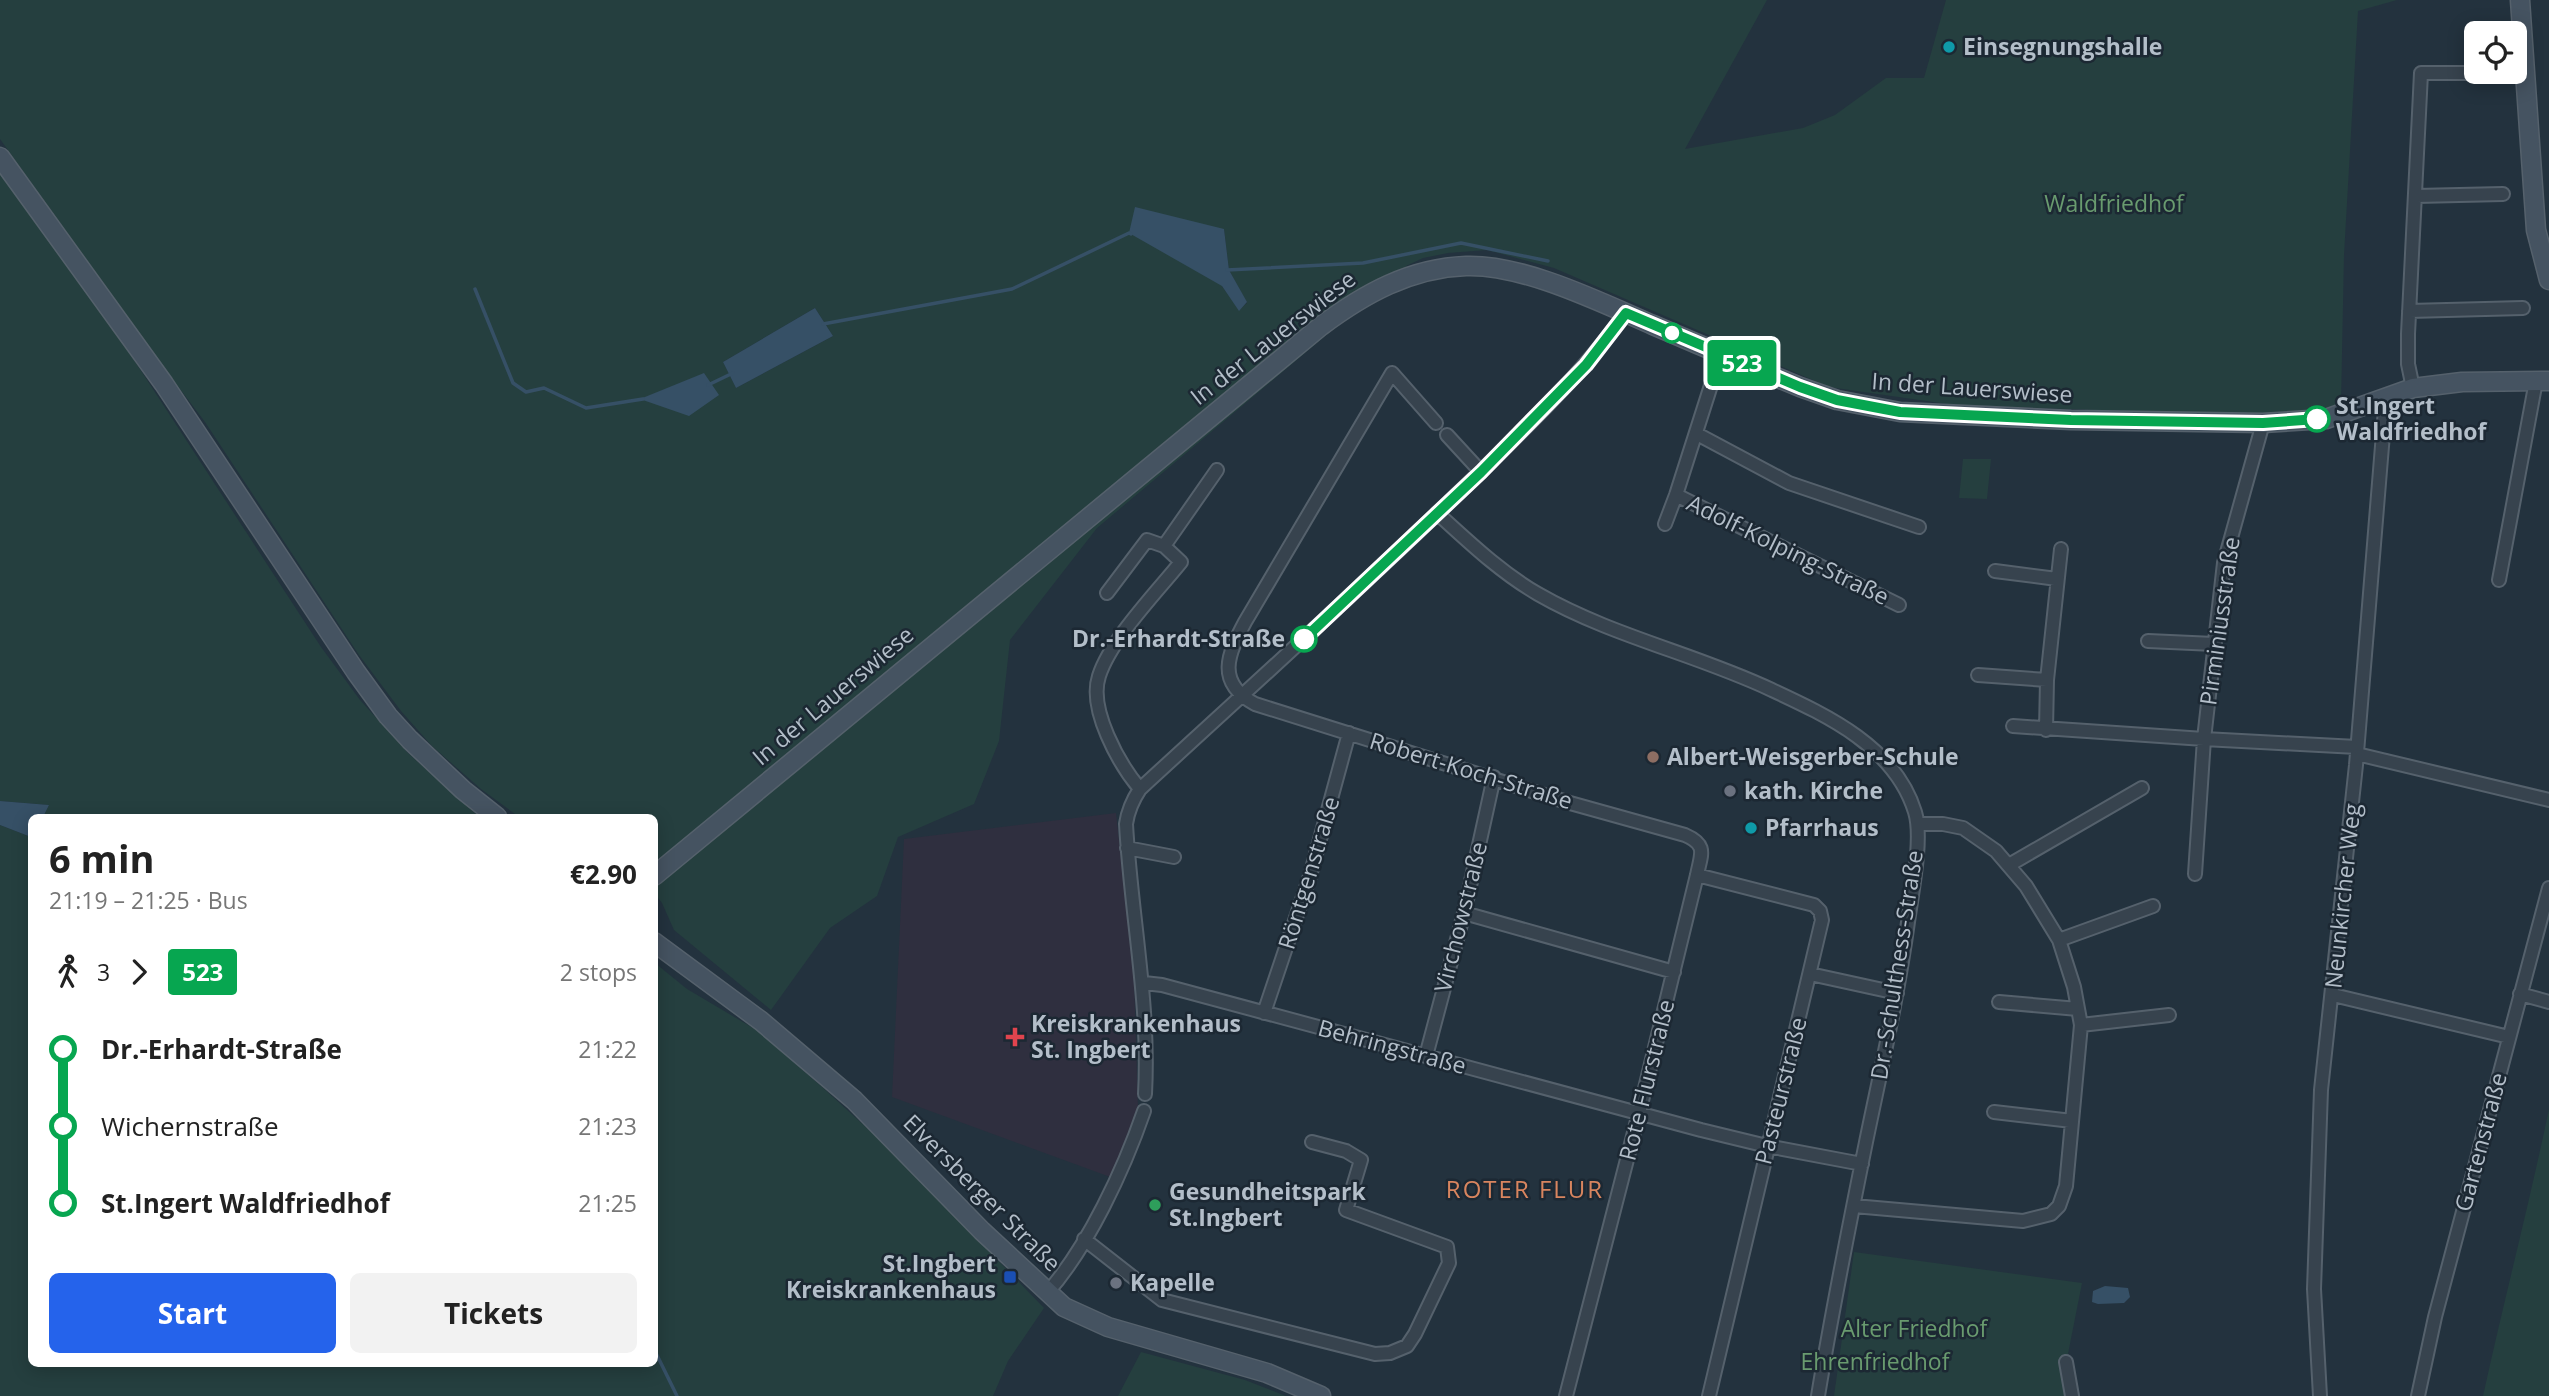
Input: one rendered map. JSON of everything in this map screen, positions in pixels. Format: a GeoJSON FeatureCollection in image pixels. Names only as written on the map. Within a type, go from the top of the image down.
{"type":"FeatureCollection","features":[{"type":"Feature","properties":{"kind":"street"},"geometry":{"type":"LineString","coordinates":[[2520,0],[2536,230],[2549,280]]}},
{"type":"Feature","properties":{"kind":"street"},"geometry":{"type":"LineString","coordinates":[[2413,388],[2409,364],[2409,311],[2421,73],[2464,73]]}},
{"type":"Feature","properties":{"kind":"street"},"geometry":{"type":"LineString","coordinates":[[0,157],[164,384],[388,716],[432,762],[493,814]]}},
{"type":"Feature","properties":{"kind":"street"},"geometry":{"type":"LineString","coordinates":[[2416,196],[2503,194]]}},
{"type":"Feature","properties":{"kind":"street","name":"In der Lauerswiese"},"geometry":{"type":"LineString","coordinates":[[658,873],[1321,326],[1374,290],[1394,281],[1447,267],[1491,267],[1539,280],[1837,400],[1900,412],[2071,420],[2263,423],[2326,419],[2413,388],[2462,382],[2542,381]]}},
{"type":"Feature","properties":{"kind":"street"},"geometry":{"type":"LineString","coordinates":[[2409,311],[2523,308]]}},
{"type":"Feature","properties":{"kind":"street"},"geometry":{"type":"LineString","coordinates":[[1145,1094],[1144,983],[1126,824],[1128,809],[1140,789],[1481,472],[1586,365],[1626,313]]}},
{"type":"Feature","properties":{"kind":"street"},"geometry":{"type":"LineString","coordinates":[[1665,524],[1697,434],[1721,354]]}},
{"type":"Feature","properties":{"kind":"street"},"geometry":{"type":"LineString","coordinates":[[1242,695],[1232,684],[1228,674],[1227,660],[1234,642],[1392,373],[1436,423]]}},
{"type":"Feature","properties":{"kind":"street"},"geometry":{"type":"LineString","coordinates":[[2499,580],[2542,381]]}},
{"type":"Feature","properties":{"kind":"street","name":"Neunkircher Weg"},"geometry":{"type":"LineString","coordinates":[[2320,1396],[2314,1289],[2321,1090],[2357,750],[2386,397]]}},
{"type":"Feature","properties":{"kind":"street","name":"Pirminiusstraße"},"geometry":{"type":"LineString","coordinates":[[2195,874],[2204,739],[2224,564],[2263,423]]}},
{"type":"Feature","properties":{"kind":"street"},"geometry":{"type":"LineString","coordinates":[[1697,434],[1789,483],[1919,527]]}},
{"type":"Feature","properties":{"kind":"street"},"geometry":{"type":"LineString","coordinates":[[1447,435],[1481,472]]}},
{"type":"Feature","properties":{"kind":"street"},"geometry":{"type":"LineString","coordinates":[[1164,547],[1217,470]]}},
{"type":"Feature","properties":{"kind":"street","name":"Adolf-Kolping-Straße"},"geometry":{"type":"LineString","coordinates":[[1676,495],[1899,605]]}},
{"type":"Feature","properties":{"kind":"street","name":"Dr.-Schulthess-Straße"},"geometry":{"type":"LineString","coordinates":[[1437,513],[1511,578],[1554,603],[1758,684],[1839,724],[1868,744],[1891,767],[1914,809],[1918,824],[1913,882],[1897,993],[1835,1293],[1818,1396]]}},
{"type":"Feature","properties":{"kind":"street"},"geometry":{"type":"LineString","coordinates":[[1107,593],[1147,540],[1164,547],[1181,562],[1108,656],[1096,686],[1108,740],[1140,789]]}},
{"type":"Feature","properties":{"kind":"street"},"geometry":{"type":"LineString","coordinates":[[2046,730],[2047,680],[2061,549]]}},
{"type":"Feature","properties":{"kind":"street"},"geometry":{"type":"LineString","coordinates":[[1995,571],[2057,579]]}},
{"type":"Feature","properties":{"kind":"street"},"geometry":{"type":"LineString","coordinates":[[2148,641],[2214,644]]}},
{"type":"Feature","properties":{"kind":"street"},"geometry":{"type":"LineString","coordinates":[[1978,675],[2047,680]]}},
{"type":"Feature","properties":{"kind":"street","name":"Robert-Koch-Straße"},"geometry":{"type":"LineString","coordinates":[[1242,695],[1255,704],[1570,803],[1685,835],[1700,844]]}},
{"type":"Feature","properties":{"kind":"street"},"geometry":{"type":"LineString","coordinates":[[2013,726],[2357,750],[2549,800]]}},
{"type":"Feature","properties":{"kind":"street","name":"Röntgenstraße"},"geometry":{"type":"LineString","coordinates":[[1264,1013],[1310,876],[1349,733]]}},
{"type":"Feature","properties":{"kind":"street","name":"Virchowstraße"},"geometry":{"type":"LineString","coordinates":[[1426,1056],[1464,913],[1494,777]]}},
{"type":"Feature","properties":{"kind":"street"},"geometry":{"type":"LineString","coordinates":[[2008,865],[2142,788]]}},
{"type":"Feature","properties":{"kind":"street"},"geometry":{"type":"LineString","coordinates":[[1854,1206],[2023,1221],[2052,1214],[2064,1196],[2081,1025],[2068,964],[2059,940],[2026,886],[1996,852],[1963,828],[1943,824],[1918,824]]}},
{"type":"Feature","properties":{"kind":"street","name":"Rote Flurstraße"},"geometry":{"type":"LineString","coordinates":[[1566,1396],[1674,971],[1697,875],[1702,850],[1700,844]]}},
{"type":"Feature","properties":{"kind":"street"},"geometry":{"type":"LineString","coordinates":[[1128,848],[1174,857]]}},
{"type":"Feature","properties":{"kind":"street","name":"Pasteurstraße"},"geometry":{"type":"LineString","coordinates":[[1697,875],[1814,905],[1821,911],[1822,920],[1709,1396]]}},
{"type":"Feature","properties":{"kind":"street","name":"Gartenstraße"},"geometry":{"type":"LineString","coordinates":[[2418,1396],[2435,1317],[2549,888]]}},
{"type":"Feature","properties":{"kind":"street"},"geometry":{"type":"LineString","coordinates":[[2059,940],[2153,906]]}},
{"type":"Feature","properties":{"kind":"street"},"geometry":{"type":"LineString","coordinates":[[1464,913],[1674,971]]}},
{"type":"Feature","properties":{"kind":"street","name":"Elversberger Straße"},"geometry":{"type":"LineString","coordinates":[[658,945],[761,1021],[854,1100],[982,1231],[1064,1307],[1098,1322],[1267,1373],[1321,1396]]}},
{"type":"Feature","properties":{"kind":"street"},"geometry":{"type":"LineString","coordinates":[[1810,974],[1897,993]]}},
{"type":"Feature","properties":{"kind":"street","name":"Behringstraße"},"geometry":{"type":"LineString","coordinates":[[1144,983],[1162,985],[1767,1146],[1862,1164]]}},
{"type":"Feature","properties":{"kind":"street"},"geometry":{"type":"LineString","coordinates":[[2520,994],[2549,1002]]}},
{"type":"Feature","properties":{"kind":"street"},"geometry":{"type":"LineString","coordinates":[[2333,995],[2509,1037]]}},
{"type":"Feature","properties":{"kind":"street"},"geometry":{"type":"LineString","coordinates":[[1999,1002],[2078,1009]]}},
{"type":"Feature","properties":{"kind":"street"},"geometry":{"type":"LineString","coordinates":[[2081,1025],[2169,1015]]}},
{"type":"Feature","properties":{"kind":"street"},"geometry":{"type":"LineString","coordinates":[[1047,1293],[1059,1280],[1084,1239],[1119,1173],[1144,1111]]}},
{"type":"Feature","properties":{"kind":"street"},"geometry":{"type":"LineString","coordinates":[[1994,1112],[2072,1121]]}},
{"type":"Feature","properties":{"kind":"street"},"geometry":{"type":"LineString","coordinates":[[1084,1239],[1162,1300],[1376,1354],[1390,1353],[1406,1346],[1415,1334],[1449,1263],[1447,1247],[1346,1210],[1361,1160],[1346,1151],[1312,1142]]}},
{"type":"Feature","properties":{"kind":"street"},"geometry":{"type":"LineString","coordinates":[[2066,1362],[2072,1396]]}},
{"type":"Feature","properties":{"kind":"shaded area"},"geometry":{"type":"Polygon","coordinates":[[[1135,207],[1224,229],[1229,270],[1247,302],[1239,311],[1222,286],[1129,233],[1135,207]]]}},
{"type":"Feature","properties":{"kind":"shaded area"},"geometry":{"type":"Polygon","coordinates":[[[815,308],[833,336],[736,388],[723,362],[815,308]]]}},
{"type":"Feature","properties":{"kind":"shaded area"},"geometry":{"type":"Polygon","coordinates":[[[704,373],[719,395],[689,416],[640,399],[704,373]]]}},
{"type":"Feature","properties":{"kind":"shaded area"},"geometry":{"type":"Polygon","coordinates":[[[0,801],[49,805],[44,814],[28,814],[28,836],[0,825],[0,801]]]}},
{"type":"Feature","properties":{"kind":"shaded area","name":"Kreiskrankenhaus St. Ingbert"},"geometry":{"type":"Polygon","coordinates":[[[1116,813],[1134,976],[1138,1108],[1113,1178],[892,1097],[904,839],[1116,813]]]}},
{"type":"Feature","properties":{"kind":"shaded area"},"geometry":{"type":"Polygon","coordinates":[[[2105,1286],[2128,1288],[2130,1297],[2124,1303],[2092,1302],[2093,1291],[2105,1286]]]}},
{"type":"Feature","properties":{"kind":"green space","name":"Waldfriedhof"},"geometry":{"type":"Polygon","coordinates":[[[0,0],[1767,0],[1685,149],[1803,128],[1835,115],[1886,78],[1924,78],[1946,0],[2397,0],[2358,11],[2344,255],[2341,403],[2323,409],[2270,414],[2205,414],[1954,405],[1829,387],[1554,268],[1487,250],[1423,258],[1406,266],[1400,288],[1343,321],[1097,528],[1010,640],[999,741],[974,804],[898,837],[877,896],[830,928],[771,1010],[674,930],[658,898],[658,814],[515,814],[481,789],[432,746],[401,711],[359,655],[205,422],[0,139],[0,0]],[[1224,229],[1222,286],[1239,310],[1247,303],[1229,270],[1224,229]],[[815,308],[723,362],[736,388],[833,336],[815,308]]]}},
{"type":"Feature","properties":{"kind":"green space"},"geometry":{"type":"Polygon","coordinates":[[[0,173],[119,337],[321,647],[360,700],[408,753],[476,814],[44,814],[49,805],[0,801],[0,173]]]}},
{"type":"Feature","properties":{"kind":"green space"},"geometry":{"type":"Polygon","coordinates":[[[1963,459],[1991,459],[1987,499],[1959,498],[1963,459]]]}},
{"type":"Feature","properties":{"kind":"green space"},"geometry":{"type":"Polygon","coordinates":[[[0,825],[28,836],[28,1367],[658,1367],[658,965],[687,989],[758,1031],[822,1087],[891,1150],[1044,1308],[1008,1361],[993,1396],[0,1396],[0,825]]]}},
{"type":"Feature","properties":{"kind":"green space"},"geometry":{"type":"Polygon","coordinates":[[[2549,1109],[2549,1396],[2483,1396],[2533,1181],[2549,1109]]]}},
{"type":"Feature","properties":{"kind":"green space","name":"Alter Friedhof"},"geometry":{"type":"Polygon","coordinates":[[[1854,1252],[2082,1283],[2065,1369],[2071,1396],[1834,1396],[1854,1252]]]}},
{"type":"Feature","properties":{"kind":"green space"},"geometry":{"type":"Polygon","coordinates":[[[1141,1352],[1245,1380],[1286,1396],[1118,1396],[1141,1352]]]}},
{"type":"Feature","properties":{"kind":"waterway"},"geometry":{"type":"LineString","coordinates":[[823,324],[1012,289],[1131,234]]}},
{"type":"Feature","properties":{"kind":"waterway"},"geometry":{"type":"LineString","coordinates":[[1227,270],[1363,263],[1461,243],[1548,261]]}},
{"type":"Feature","properties":{"kind":"waterway"},"geometry":{"type":"LineString","coordinates":[[475,289],[513,383],[526,392],[544,388],[586,408],[643,399]]}},
{"type":"Feature","properties":{"kind":"waterway"},"geometry":{"type":"LineString","coordinates":[[708,385],[733,373]]}},
{"type":"Feature","properties":{"kind":"waterway"},"geometry":{"type":"LineString","coordinates":[[658,1357],[677,1396]]}},
{"type":"Feature","properties":{"kind":"bus line","name":"523"},"geometry":{"type":"LineString","coordinates":[[1304,639],[1481,472],[1586,365],[1626,313],[1800,387],[1837,400],[1900,412],[2071,420],[2263,423],[2317,419]]}},
{"type":"Feature","properties":{"kind":"place","name":"Einsegnungshalle"},"geometry":{"type":"Point","coordinates":[1949,47]}},
{"type":"Feature","properties":{"kind":"place","name":"St.Ingert Waldfriedhof"},"geometry":{"type":"Point","coordinates":[2317,419]}},
{"type":"Feature","properties":{"kind":"place","name":"Dr.-Erhardt-Straße"},"geometry":{"type":"Point","coordinates":[1304,639]}},
{"type":"Feature","properties":{"kind":"place","name":"Albert-Weisgerber-Schule"},"geometry":{"type":"Point","coordinates":[1653,757]}},
{"type":"Feature","properties":{"kind":"place","name":"kath. Kirche"},"geometry":{"type":"Point","coordinates":[1730,791]}},
{"type":"Feature","properties":{"kind":"place","name":"Pfarrhaus"},"geometry":{"type":"Point","coordinates":[1751,828]}},
{"type":"Feature","properties":{"kind":"place","name":"Kreiskrankenhaus St. Ingbert"},"geometry":{"type":"Point","coordinates":[1015,1037]}},
{"type":"Feature","properties":{"kind":"place","name":"Gesundheitspark St.Ingbert"},"geometry":{"type":"Point","coordinates":[1155,1205]}},
{"type":"Feature","properties":{"kind":"place","name":"St.Ingbert Kreiskrankenhaus"},"geometry":{"type":"Point","coordinates":[1010,1277]}},
{"type":"Feature","properties":{"kind":"place","name":"Kapelle"},"geometry":{"type":"Point","coordinates":[1116,1283]}},
{"type":"Feature","properties":{"kind":"district","name":"ROTER FLUR"},"geometry":{"type":"Point","coordinates":[1525,1190]}},
{"type":"Feature","properties":{"kind":"park label","name":"Ehrenfriedhof"},"geometry":{"type":"Point","coordinates":[1875,1362]}}]}
